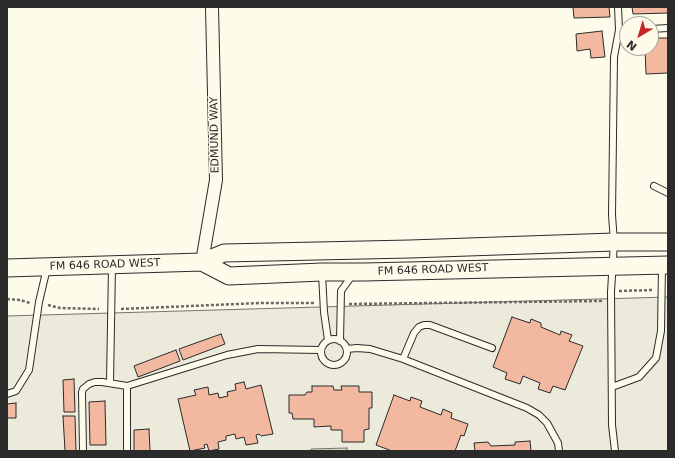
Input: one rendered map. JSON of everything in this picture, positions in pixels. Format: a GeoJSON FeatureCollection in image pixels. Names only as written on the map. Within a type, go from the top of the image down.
{"type":"FeatureCollection","features":[{"type":"Feature","properties":{"kind":"main road","name":"FM 646 ROAD WEST"},"geometry":{"type":"LineString","coordinates":[[7,268],[202,262],[224,252],[410,249],[614,242],[668,242]]}},
{"type":"Feature","properties":{"kind":"main road"},"geometry":{"type":"LineString","coordinates":[[322,272],[354,260],[382,260],[410,249]]}},
{"type":"Feature","properties":{"kind":"main road","name":"FM 646 ROAD WEST"},"geometry":{"type":"LineString","coordinates":[[202,262],[229,276],[322,272],[665,265]]}},
{"type":"Feature","properties":{"kind":"street","name":"EDMUND WAY"},"geometry":{"type":"LineString","coordinates":[[202,262],[216,180],[212,7]]}},
{"type":"Feature","properties":{"kind":"lane"},"geometry":{"type":"LineString","coordinates":[[615,451],[612,425],[611,292],[614,242],[612,215],[614,57],[619,30],[618,7]]}},
{"type":"Feature","properties":{"kind":"lane"},"geometry":{"type":"LineString","coordinates":[[654,186],[668,193]]}},
{"type":"Feature","properties":{"kind":"lane"},"geometry":{"type":"LineString","coordinates":[[110,383],[112,265]]}},
{"type":"Feature","properties":{"kind":"lane"},"geometry":{"type":"LineString","coordinates":[[612,387],[639,377],[656,358],[661,332],[662,290],[665,265]]}},
{"type":"Feature","properties":{"kind":"lane"},"geometry":{"type":"LineString","coordinates":[[7,394],[16,391],[29,370],[39,302],[47,267]]}},
{"type":"Feature","properties":{"kind":"lane"},"geometry":{"type":"LineString","coordinates":[[322,272],[323,304],[328,340]]}},
{"type":"Feature","properties":{"kind":"lane"},"geometry":{"type":"LineString","coordinates":[[340,340],[341,291],[351,277],[364,272]]}},
{"type":"Feature","properties":{"kind":"lane"},"geometry":{"type":"LineString","coordinates":[[403,359],[414,333],[419,327],[424,325],[430,325],[492,348]]}},
{"type":"Feature","properties":{"kind":"lane"},"geometry":{"type":"LineString","coordinates":[[332,339],[340,340],[347,349],[344,360],[337,364],[327,363],[321,355],[321,350],[324,343],[332,339]]}},
{"type":"Feature","properties":{"kind":"lane"},"geometry":{"type":"LineString","coordinates":[[83,451],[83,389],[89,384],[95,382],[127,386],[227,354],[258,349],[321,350]]}},
{"type":"Feature","properties":{"kind":"lane"},"geometry":{"type":"LineString","coordinates":[[347,349],[370,349],[403,359],[527,408],[540,415],[547,423],[558,443],[559,451]]}},
{"type":"Feature","properties":{"kind":"lane"},"geometry":{"type":"LineString","coordinates":[[127,386],[127,451]]}},
{"type":"Feature","properties":{"kind":"path"},"geometry":{"type":"LineString","coordinates":[[611,292],[662,290]]}},
{"type":"Feature","properties":{"kind":"path"},"geometry":{"type":"LineString","coordinates":[[7,299],[20,300],[28,303],[39,302],[60,308],[99,309]]}},
{"type":"Feature","properties":{"kind":"path"},"geometry":{"type":"LineString","coordinates":[[341,304],[611,300]]}},
{"type":"Feature","properties":{"kind":"path"},"geometry":{"type":"LineString","coordinates":[[121,309],[260,303],[323,304]]}},
{"type":"Feature","properties":{"kind":"shaded area"},"geometry":{"type":"Polygon","coordinates":[[[668,297],[668,451],[7,451],[7,316],[668,297]]]}},
{"type":"Feature","properties":{"kind":"shaded area"},"geometry":{"type":"Polygon","coordinates":[[[347,448],[347,451],[311,451],[311,449],[347,448]]]}},
{"type":"Feature","properties":{"kind":"building"},"geometry":{"type":"Polygon","coordinates":[[[573,7],[609,7],[610,17],[574,18],[573,7]]]}},
{"type":"Feature","properties":{"kind":"building"},"geometry":{"type":"Polygon","coordinates":[[[632,7],[668,7],[668,13],[633,14],[632,7]]]}},
{"type":"Feature","properties":{"kind":"building"},"geometry":{"type":"Polygon","coordinates":[[[602,31],[605,57],[591,58],[590,49],[577,51],[576,34],[602,31]]]}},
{"type":"Feature","properties":{"kind":"building"},"geometry":{"type":"Polygon","coordinates":[[[659,38],[668,38],[668,73],[646,74],[645,56],[659,56],[659,38]]]}},
{"type":"Feature","properties":{"kind":"building"},"geometry":{"type":"Polygon","coordinates":[[[512,317],[530,323],[531,319],[541,323],[541,327],[560,335],[561,331],[572,335],[569,341],[583,346],[565,390],[553,386],[550,393],[538,389],[540,383],[523,376],[520,384],[505,379],[507,373],[493,367],[512,317]]]}},
{"type":"Feature","properties":{"kind":"building"},"geometry":{"type":"Polygon","coordinates":[[[221,334],[225,344],[183,360],[179,349],[221,334]]]}},
{"type":"Feature","properties":{"kind":"building"},"geometry":{"type":"Polygon","coordinates":[[[176,350],[180,361],[138,377],[134,366],[176,350]]]}},
{"type":"Feature","properties":{"kind":"building"},"geometry":{"type":"Polygon","coordinates":[[[74,379],[75,412],[64,412],[63,380],[74,379]]]}},
{"type":"Feature","properties":{"kind":"building"},"geometry":{"type":"Polygon","coordinates":[[[244,382],[246,389],[261,385],[273,434],[261,436],[259,434],[256,435],[258,443],[246,445],[244,437],[236,439],[235,434],[226,436],[226,440],[218,442],[219,449],[209,451],[207,444],[204,445],[205,448],[190,451],[178,399],[196,395],[194,390],[208,387],[209,395],[218,393],[219,398],[228,396],[227,392],[236,390],[235,384],[244,382]]]}},
{"type":"Feature","properties":{"kind":"building"},"geometry":{"type":"Polygon","coordinates":[[[312,386],[333,386],[334,390],[342,390],[341,386],[359,386],[359,392],[372,392],[372,408],[369,408],[369,429],[364,430],[364,442],[342,442],[342,430],[331,430],[331,426],[314,427],[314,419],[293,419],[292,413],[289,413],[289,395],[305,395],[307,392],[312,392],[312,386]]]}},
{"type":"Feature","properties":{"kind":"building"},"geometry":{"type":"Polygon","coordinates":[[[394,395],[410,401],[411,397],[422,401],[420,407],[441,415],[443,409],[452,413],[451,418],[468,424],[464,436],[461,435],[455,451],[392,451],[376,445],[394,395]]]}},
{"type":"Feature","properties":{"kind":"building"},"geometry":{"type":"Polygon","coordinates":[[[105,401],[106,445],[90,445],[89,402],[105,401]]]}},
{"type":"Feature","properties":{"kind":"building"},"geometry":{"type":"Polygon","coordinates":[[[16,403],[16,418],[7,418],[7,404],[16,403]]]}},
{"type":"Feature","properties":{"kind":"building"},"geometry":{"type":"Polygon","coordinates":[[[63,416],[75,416],[76,451],[65,451],[63,416]]]}},
{"type":"Feature","properties":{"kind":"building"},"geometry":{"type":"Polygon","coordinates":[[[149,429],[150,451],[134,451],[134,430],[149,429]]]}},
{"type":"Feature","properties":{"kind":"building"},"geometry":{"type":"Polygon","coordinates":[[[530,441],[531,451],[475,451],[474,443],[488,442],[491,446],[515,445],[515,442],[530,441]]]}}]}
